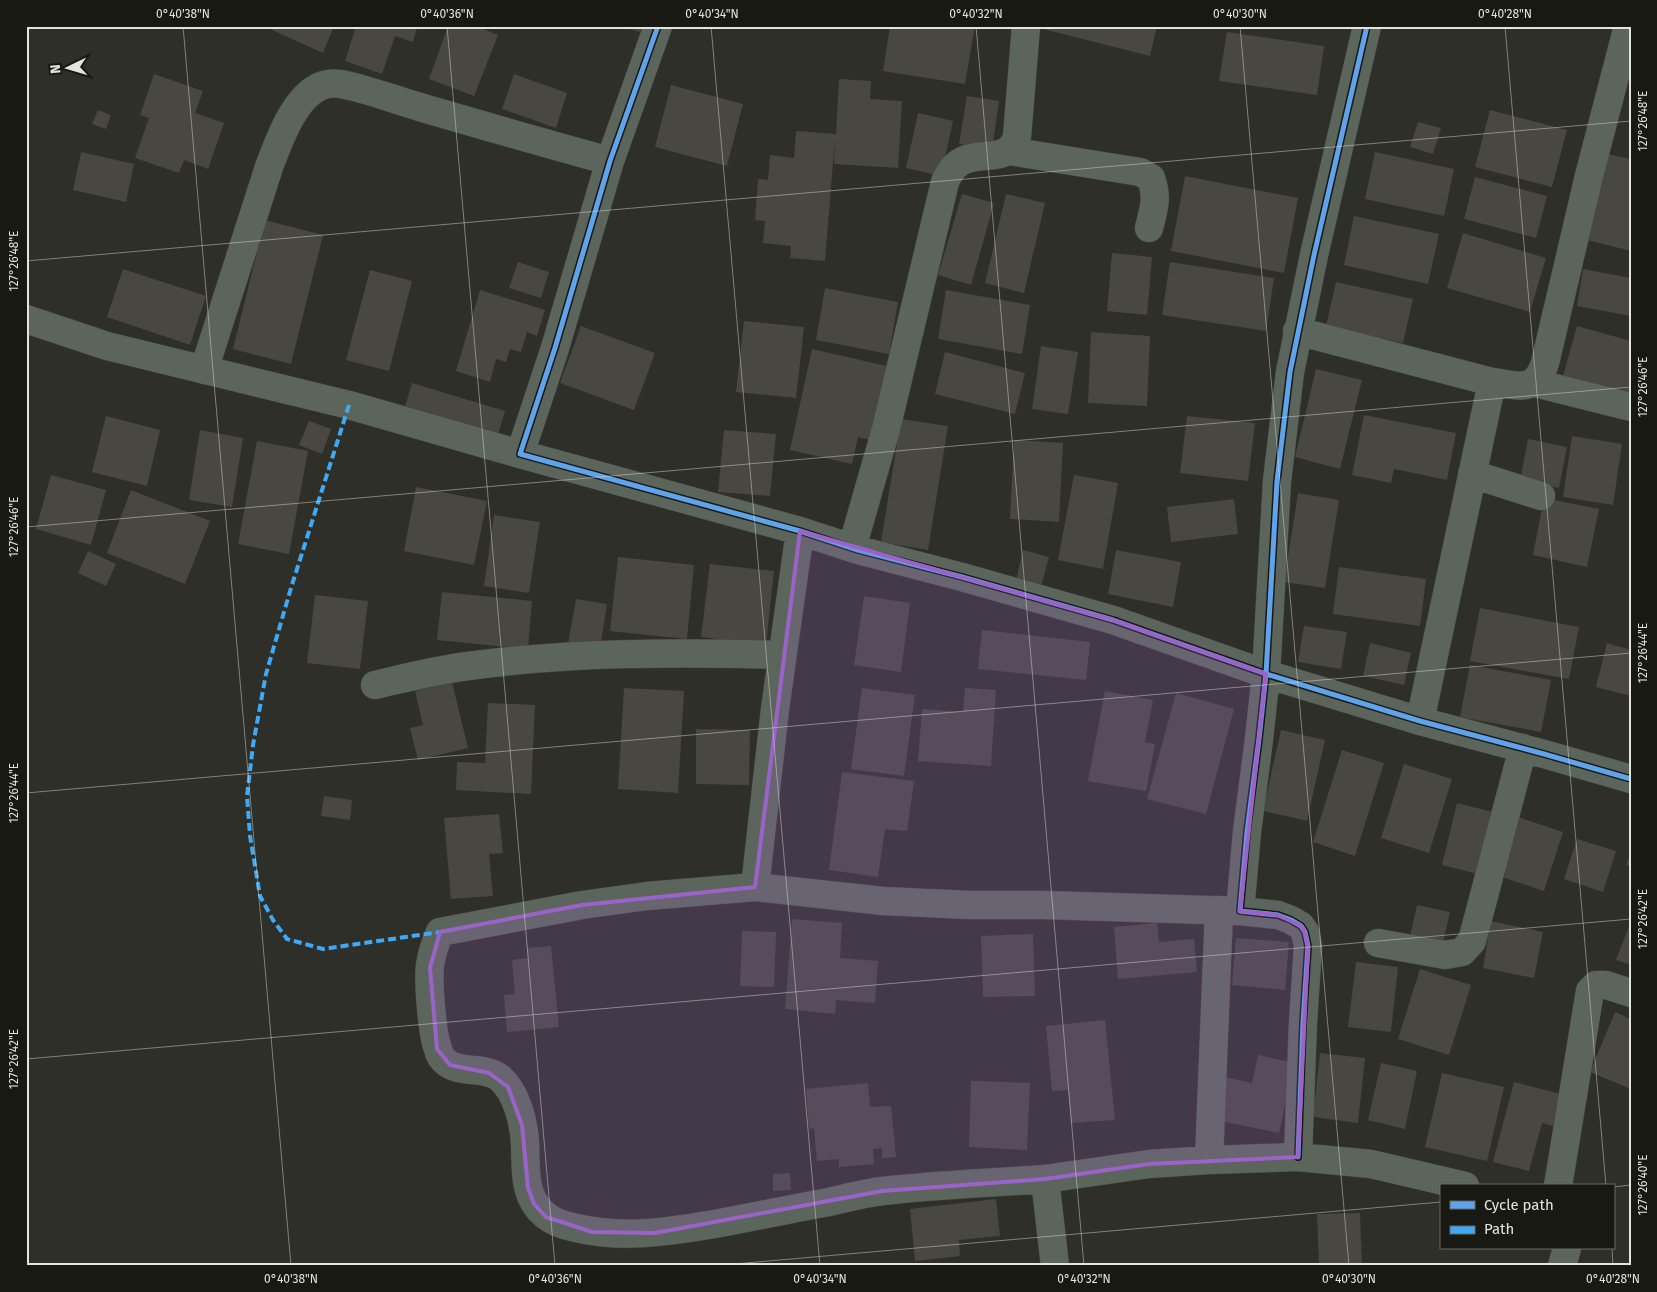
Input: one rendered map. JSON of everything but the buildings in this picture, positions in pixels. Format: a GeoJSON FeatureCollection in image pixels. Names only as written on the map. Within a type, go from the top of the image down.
{"type":"FeatureCollection","features":[{"type":"Feature","properties":{"kind":"street"},"geometry":{"type":"LineString","coordinates":[[520,454],[610,161],[658,26]]}},
{"type":"Feature","properties":{"kind":"street"},"geometry":{"type":"LineString","coordinates":[[852,548],[886,429],[945,182],[949,171],[964,159],[1002,154],[1014,146],[1017,137],[1026,26]]}},
{"type":"Feature","properties":{"kind":"street"},"geometry":{"type":"LineString","coordinates":[[1209,1160],[1229,911],[1246,832],[1266,674],[1277,482],[1290,372],[1367,26]]}},
{"type":"Feature","properties":{"kind":"street"},"geometry":{"type":"LineString","coordinates":[[1535,383],[1541,376],[1545,363],[1589,176],[1628,26]]}},
{"type":"Feature","properties":{"kind":"street"},"geometry":{"type":"LineString","coordinates":[[204,370],[278,143],[294,109],[308,93],[321,86],[332,83],[350,85],[484,126],[610,161]]}},
{"type":"Feature","properties":{"kind":"street"},"geometry":{"type":"LineString","coordinates":[[1008,151],[1140,172],[1151,178],[1155,189],[1156,202],[1149,228]]}},
{"type":"Feature","properties":{"kind":"street"},"geometry":{"type":"LineString","coordinates":[[26,319],[107,346],[349,405],[1113,620],[1266,674],[1420,721],[1631,779]]}},
{"type":"Feature","properties":{"kind":"street"},"geometry":{"type":"LineString","coordinates":[[1298,331],[1492,382],[1521,386],[1535,383],[1631,407]]}},
{"type":"Feature","properties":{"kind":"street"},"geometry":{"type":"LineString","coordinates":[[1420,721],[1492,382]]}},
{"type":"Feature","properties":{"kind":"street"},"geometry":{"type":"LineString","coordinates":[[1472,474],[1541,496]]}},
{"type":"Feature","properties":{"kind":"street"},"geometry":{"type":"LineString","coordinates":[[754,888],[782,655],[800,531]]}},
{"type":"Feature","properties":{"kind":"street"},"geometry":{"type":"LineString","coordinates":[[374,684],[467,666],[590,654],[711,653],[782,655]]}},
{"type":"Feature","properties":{"kind":"street"},"geometry":{"type":"LineString","coordinates":[[1378,943],[1445,955],[1462,952],[1472,941],[1523,748]]}},
{"type":"Feature","properties":{"kind":"street"},"geometry":{"type":"LineString","coordinates":[[1298,1157],[1308,946],[1305,932],[1301,926],[1284,918],[1229,911],[1044,905],[969,905],[883,901],[754,888],[647,896],[582,904],[440,932],[434,947],[430,968],[437,1049],[445,1062],[450,1065],[489,1073],[498,1077],[508,1087],[514,1098],[522,1125],[528,1188],[534,1204],[546,1217],[566,1226],[592,1232],[621,1235],[655,1233],[714,1224],[882,1191],[1045,1179],[1150,1164],[1209,1160],[1298,1157],[1371,1164],[1456,1184]]}},
{"type":"Feature","properties":{"kind":"street"},"geometry":{"type":"LineString","coordinates":[[1558,1184],[1590,991],[1596,986],[1606,984],[1631,993]]}},
{"type":"Feature","properties":{"kind":"street"},"geometry":{"type":"LineString","coordinates":[[1045,1179],[1054,1266]]}},
{"type":"Feature","properties":{"kind":"street"},"geometry":{"type":"LineString","coordinates":[[1562,1266],[1566,1250]]}},
{"type":"Feature","properties":{"kind":"highlighted area"},"geometry":{"type":"Polygon","coordinates":[[[800,531],[1113,620],[1266,674],[1240,911],[1278,915],[1301,926],[1305,932],[1308,946],[1298,1157],[1149,1164],[1045,1179],[882,1191],[655,1233],[592,1232],[546,1217],[534,1204],[528,1188],[522,1125],[508,1087],[489,1073],[450,1065],[437,1049],[430,968],[440,932],[582,905],[755,887],[800,531]]]}},
{"type":"Feature","properties":{"kind":"marked path"},"geometry":{"type":"LineString","coordinates":[[349,405],[266,674],[253,745],[247,796],[250,836],[260,896],[273,920],[287,939],[323,949],[440,932]]}},
{"type":"Feature","properties":{"kind":"cycle path"},"geometry":{"type":"LineString","coordinates":[[658,26],[610,161],[555,348],[520,454],[1113,620],[1266,674],[1420,721],[1631,779]]}},
{"type":"Feature","properties":{"kind":"cycle path"},"geometry":{"type":"LineString","coordinates":[[1298,1157],[1308,946],[1305,932],[1301,926],[1278,915],[1240,911],[1247,832],[1266,674],[1277,481],[1290,372],[1314,255],[1367,26]]}}]}
